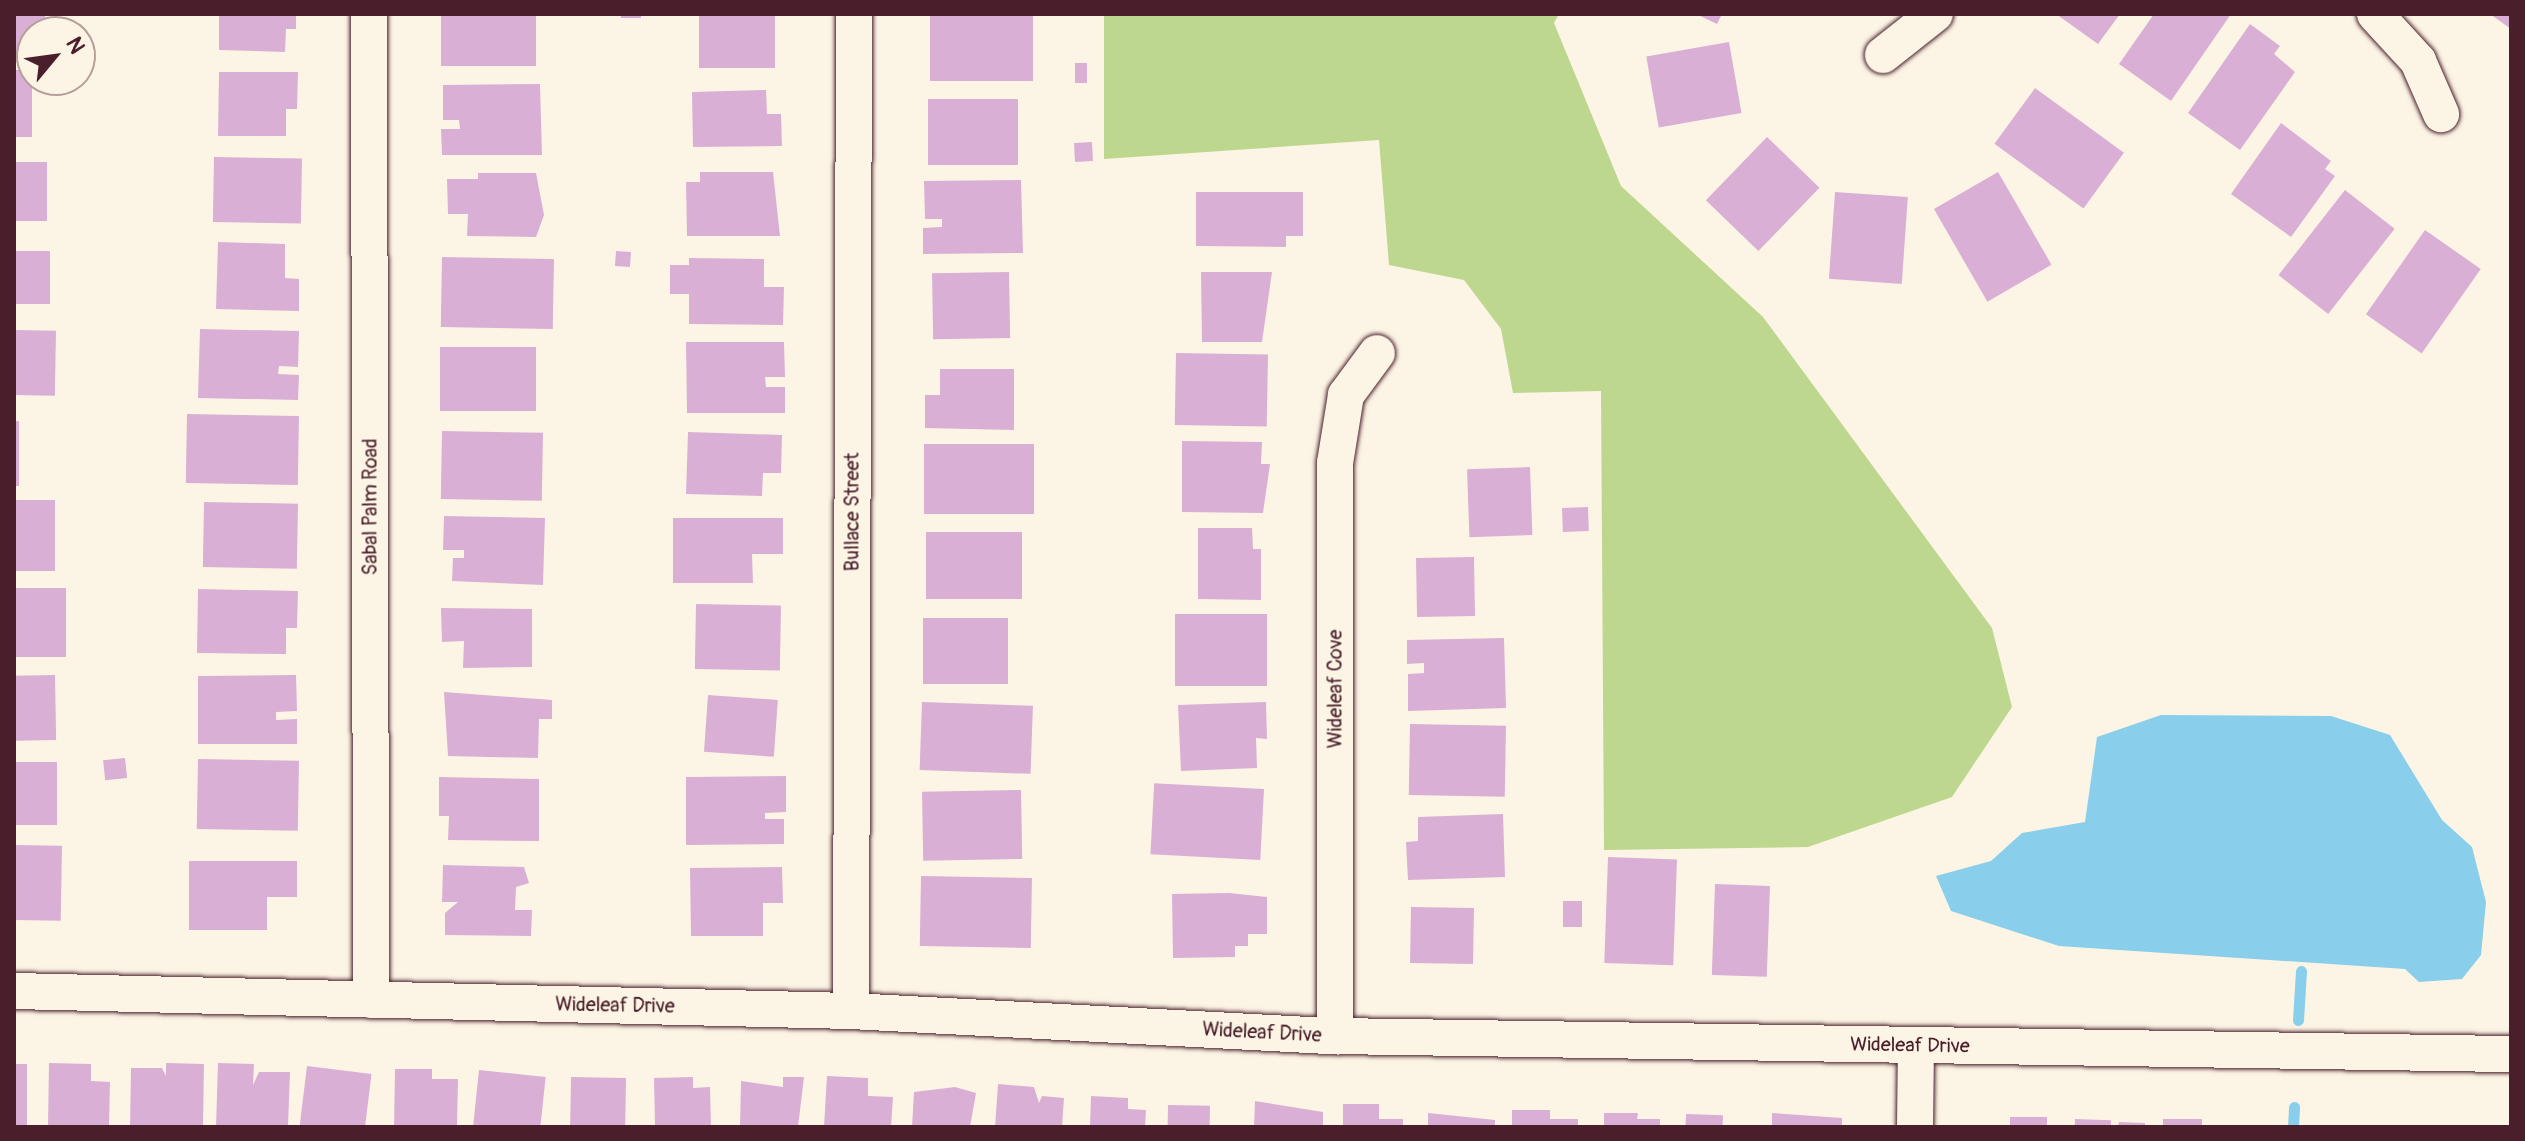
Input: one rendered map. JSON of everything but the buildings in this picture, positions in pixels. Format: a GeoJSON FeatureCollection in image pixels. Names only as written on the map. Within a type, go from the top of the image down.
{"type":"FeatureCollection","features":[{"type":"Feature","properties":{"kind":"street","name":"Sabal Palm Road"},"geometry":{"type":"LineString","coordinates":[[369,14],[371,1000]]}},
{"type":"Feature","properties":{"kind":"street","name":"Bullace Street"},"geometry":{"type":"LineString","coordinates":[[851,1011],[854,14]]}},
{"type":"Feature","properties":{"kind":"street"},"geometry":{"type":"LineString","coordinates":[[1883,55],[1935,14]]}},
{"type":"Feature","properties":{"kind":"street"},"geometry":{"type":"LineString","coordinates":[[2375,14],[2418,61],[2441,114]]}},
{"type":"Feature","properties":{"kind":"street","name":"Wideleaf Cove"},"geometry":{"type":"LineString","coordinates":[[1335,1036],[1335,463],[1346,395],[1377,353]]}},
{"type":"Feature","properties":{"kind":"street","name":"Wideleaf Drive"},"geometry":{"type":"LineString","coordinates":[[14,991],[851,1011],[1335,1036],[2511,1054]]}},
{"type":"Feature","properties":{"kind":"street"},"geometry":{"type":"LineString","coordinates":[[1915,1127],[1916,1046]]}},
{"type":"Feature","properties":{"kind":"green space"},"geometry":{"type":"Polygon","coordinates":[[[1104,14],[1559,14],[1554,23],[1621,186],[1763,317],[1992,628],[2012,707],[1952,797],[1808,847],[1604,850],[1601,391],[1513,393],[1501,329],[1464,280],[1389,265],[1379,140],[1104,159],[1104,14]]]}},
{"type":"Feature","properties":{"kind":"water"},"geometry":{"type":"Polygon","coordinates":[[[2161,715],[2331,716],[2390,735],[2442,820],[2472,847],[2486,902],[2481,955],[2462,979],[2419,982],[2405,969],[2059,946],[1951,911],[1936,876],[1991,861],[2022,833],[2085,822],[2097,737],[2161,715]]]}},
{"type":"Feature","properties":{"kind":"waterway"},"geometry":{"type":"LineString","coordinates":[[2298,1020],[2301,971]]}},
{"type":"Feature","properties":{"kind":"waterway"},"geometry":{"type":"LineString","coordinates":[[2293,1127],[2294,1107]]}}]}
